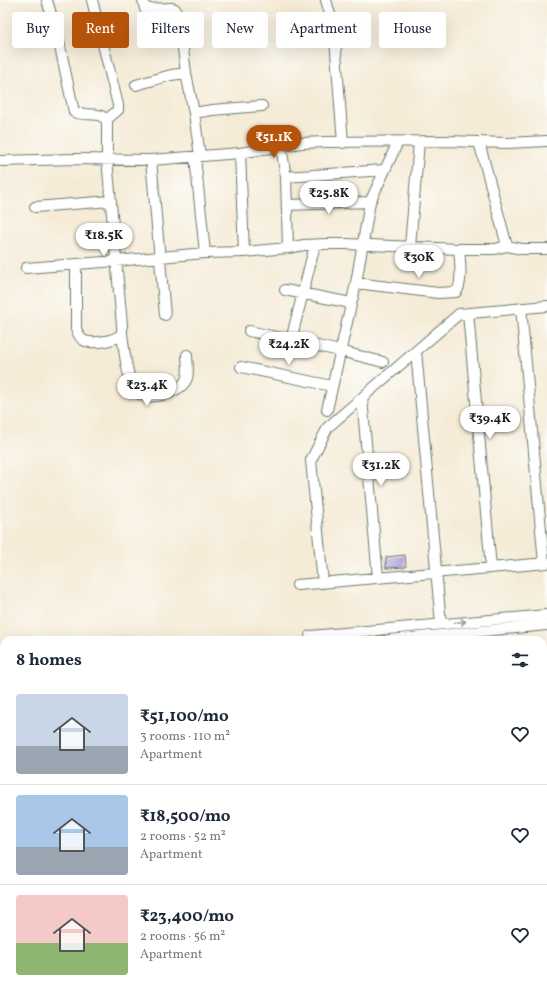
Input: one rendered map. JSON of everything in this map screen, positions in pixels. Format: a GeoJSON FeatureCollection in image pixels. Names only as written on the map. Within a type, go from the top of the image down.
{"type":"FeatureCollection","features":[{"type":"Feature","properties":{"kind":"street"},"geometry":{"type":"LineString","coordinates":[[47,0],[74,112],[80,114],[100,115],[106,120],[107,160],[122,334],[129,375],[135,390],[142,395],[152,397],[180,387],[186,381],[188,371],[187,355]]}},
{"type":"Feature","properties":{"kind":"street"},"geometry":{"type":"LineString","coordinates":[[92,0],[118,106],[118,110],[106,120]]}},
{"type":"Feature","properties":{"kind":"street"},"geometry":{"type":"LineString","coordinates":[[142,0],[145,9],[175,9],[194,113],[205,253]]}},
{"type":"Feature","properties":{"kind":"street"},"geometry":{"type":"LineString","coordinates":[[326,0],[335,39],[343,143]]}},
{"type":"Feature","properties":{"kind":"street"},"geometry":{"type":"LineString","coordinates":[[136,85],[171,75],[186,73]]}},
{"type":"Feature","properties":{"kind":"street"},"geometry":{"type":"LineString","coordinates":[[194,113],[262,106]]}},
{"type":"Feature","properties":{"kind":"street"},"geometry":{"type":"LineString","coordinates":[[0,161],[151,160],[240,153],[301,143],[506,143],[547,141]]}},
{"type":"Feature","properties":{"kind":"street"},"geometry":{"type":"LineString","coordinates":[[327,410],[352,303],[370,202],[398,142]]}},
{"type":"Feature","properties":{"kind":"street"},"geometry":{"type":"LineString","coordinates":[[410,246],[419,142]]}},
{"type":"Feature","properties":{"kind":"street"},"geometry":{"type":"LineString","coordinates":[[479,142],[507,246]]}},
{"type":"Feature","properties":{"kind":"street"},"geometry":{"type":"LineString","coordinates":[[281,146],[286,177],[288,205],[288,248]]}},
{"type":"Feature","properties":{"kind":"street"},"geometry":{"type":"LineString","coordinates":[[240,153],[244,252]]}},
{"type":"Feature","properties":{"kind":"street"},"geometry":{"type":"LineString","coordinates":[[151,160],[165,315]]}},
{"type":"Feature","properties":{"kind":"street"},"geometry":{"type":"LineString","coordinates":[[286,177],[384,170]]}},
{"type":"Feature","properties":{"kind":"street"},"geometry":{"type":"LineString","coordinates":[[35,207],[111,201]]}},
{"type":"Feature","properties":{"kind":"street"},"geometry":{"type":"LineString","coordinates":[[288,205],[370,202]]}},
{"type":"Feature","properties":{"kind":"street"},"geometry":{"type":"LineString","coordinates":[[26,268],[205,253],[244,252],[315,244],[363,244],[459,249],[495,249],[507,246],[522,249],[547,249]]}},
{"type":"Feature","properties":{"kind":"street"},"geometry":{"type":"LineString","coordinates":[[290,340],[315,244]]}},
{"type":"Feature","properties":{"kind":"street"},"geometry":{"type":"LineString","coordinates":[[356,283],[438,293],[456,292],[460,289],[459,249]]}},
{"type":"Feature","properties":{"kind":"street"},"geometry":{"type":"LineString","coordinates":[[76,264],[76,329],[79,336],[87,341],[99,342],[112,340],[122,334]]}},
{"type":"Feature","properties":{"kind":"street"},"geometry":{"type":"LineString","coordinates":[[285,290],[352,303]]}},
{"type":"Feature","properties":{"kind":"street"},"geometry":{"type":"LineString","coordinates":[[323,583],[311,460],[328,427],[459,314],[547,306]]}},
{"type":"Feature","properties":{"kind":"street"},"geometry":{"type":"LineString","coordinates":[[297,585],[546,563],[521,308]]}},
{"type":"Feature","properties":{"kind":"street"},"geometry":{"type":"LineString","coordinates":[[468,313],[491,568]]}},
{"type":"Feature","properties":{"kind":"street"},"geometry":{"type":"LineString","coordinates":[[249,331],[383,362]]}},
{"type":"Feature","properties":{"kind":"street"},"geometry":{"type":"LineString","coordinates":[[416,351],[441,624]]}},
{"type":"Feature","properties":{"kind":"street"},"geometry":{"type":"LineString","coordinates":[[241,367],[332,386]]}},
{"type":"Feature","properties":{"kind":"street"},"geometry":{"type":"LineString","coordinates":[[362,398],[378,578]]}},
{"type":"Feature","properties":{"kind":"street"},"geometry":{"type":"LineString","coordinates":[[310,636],[350,636],[418,626],[547,615]]}},
{"type":"Feature","properties":{"kind":"street"},"geometry":{"type":"LineString","coordinates":[[488,620],[489,635]]}},
{"type":"Feature","properties":{"kind":"street"},"geometry":{"type":"LineString","coordinates":[[472,636],[489,635],[547,625]]}},
{"type":"Feature","properties":{"kind":"street"},"geometry":{"type":"LineString","coordinates":[[418,626],[419,636]]}},
{"type":"Feature","properties":{"kind":"building"},"geometry":{"type":"Polygon","coordinates":[[[405,555],[406,567],[386,568],[386,557],[405,555]]]}}]}
